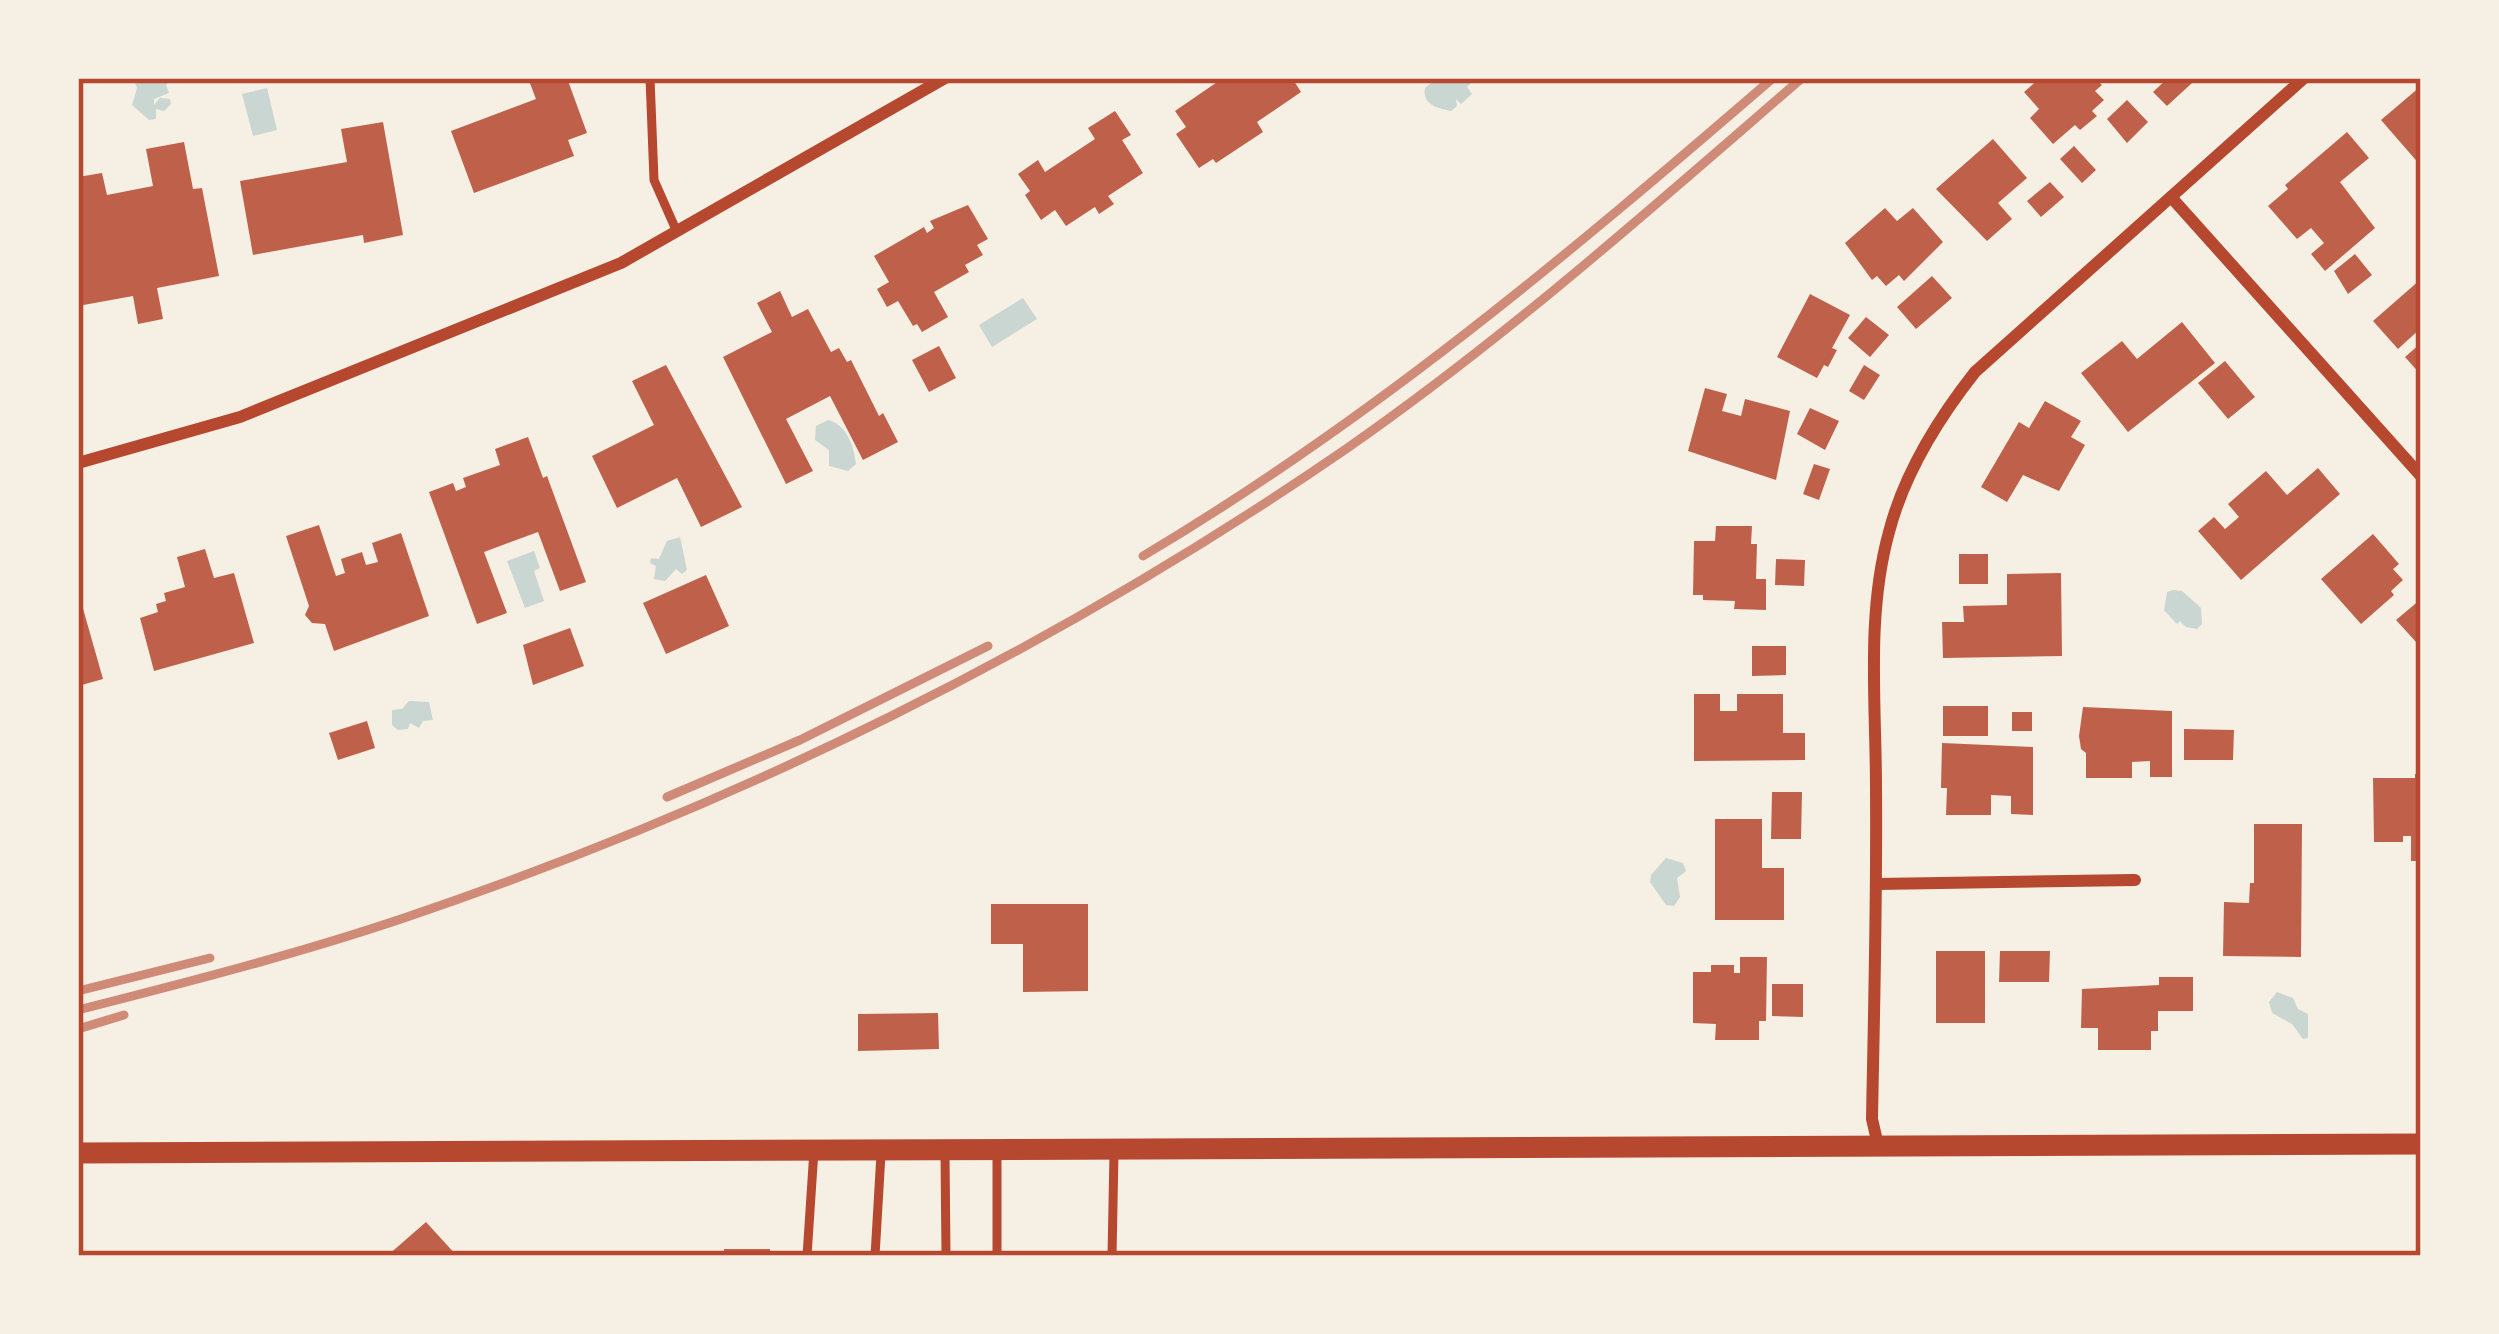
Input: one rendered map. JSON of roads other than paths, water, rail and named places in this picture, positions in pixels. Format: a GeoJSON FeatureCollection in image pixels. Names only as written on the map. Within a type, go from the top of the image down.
{"type":"FeatureCollection","features":[{"type":"Feature","properties":{"kind":"street"},"geometry":{"type":"LineString","coordinates":[[78,463],[240,417],[621,263],[945,78]]}},
{"type":"Feature","properties":{"kind":"street"},"geometry":{"type":"LineString","coordinates":[[1878,1145],[1871,1119],[1877,884],[1875,607],[1889,531],[1943,412],[1975,371],[2304,78]]}},
{"type":"Feature","properties":{"kind":"street"},"geometry":{"type":"LineString","coordinates":[[2171,197],[2421,476]]}},
{"type":"Feature","properties":{"kind":"street"},"geometry":{"type":"LineString","coordinates":[[1877,884],[2135,880]]}},
{"type":"Feature","properties":{"kind":"street"},"geometry":{"type":"LineString","coordinates":[[78,1153],[2421,1144]]}},
{"type":"Feature","properties":{"kind":"lane"},"geometry":{"type":"LineString","coordinates":[[650,78],[654,180],[676,232]]}},
{"type":"Feature","properties":{"kind":"lane"},"geometry":{"type":"LineString","coordinates":[[1112,1256],[1114,1147]]}},
{"type":"Feature","properties":{"kind":"lane"},"geometry":{"type":"LineString","coordinates":[[875,1256],[881,1148]]}},
{"type":"Feature","properties":{"kind":"lane"},"geometry":{"type":"LineString","coordinates":[[945,1148],[946,1256]]}},
{"type":"Feature","properties":{"kind":"lane"},"geometry":{"type":"LineString","coordinates":[[997,1148],[997,1256]]}},
{"type":"Feature","properties":{"kind":"lane"},"geometry":{"type":"LineString","coordinates":[[807,1256],[814,1150]]}},
{"type":"Feature","properties":{"kind":"railway"},"geometry":{"type":"LineString","coordinates":[[1143,556],[1311,448],[1469,331],[1773,78]]}},
{"type":"Feature","properties":{"kind":"railway"},"geometry":{"type":"LineString","coordinates":[[78,1010],[323,944],[528,874],[772,773],[1008,655],[1236,522],[1406,406],[1579,270],[1802,78]]}},
{"type":"Feature","properties":{"kind":"railway"},"geometry":{"type":"LineString","coordinates":[[667,797],[800,740],[988,646]]}},
{"type":"Feature","properties":{"kind":"railway"},"geometry":{"type":"LineString","coordinates":[[78,991],[210,958]]}},
{"type":"Feature","properties":{"kind":"railway"},"geometry":{"type":"LineString","coordinates":[[78,1029],[124,1015]]}}]}
